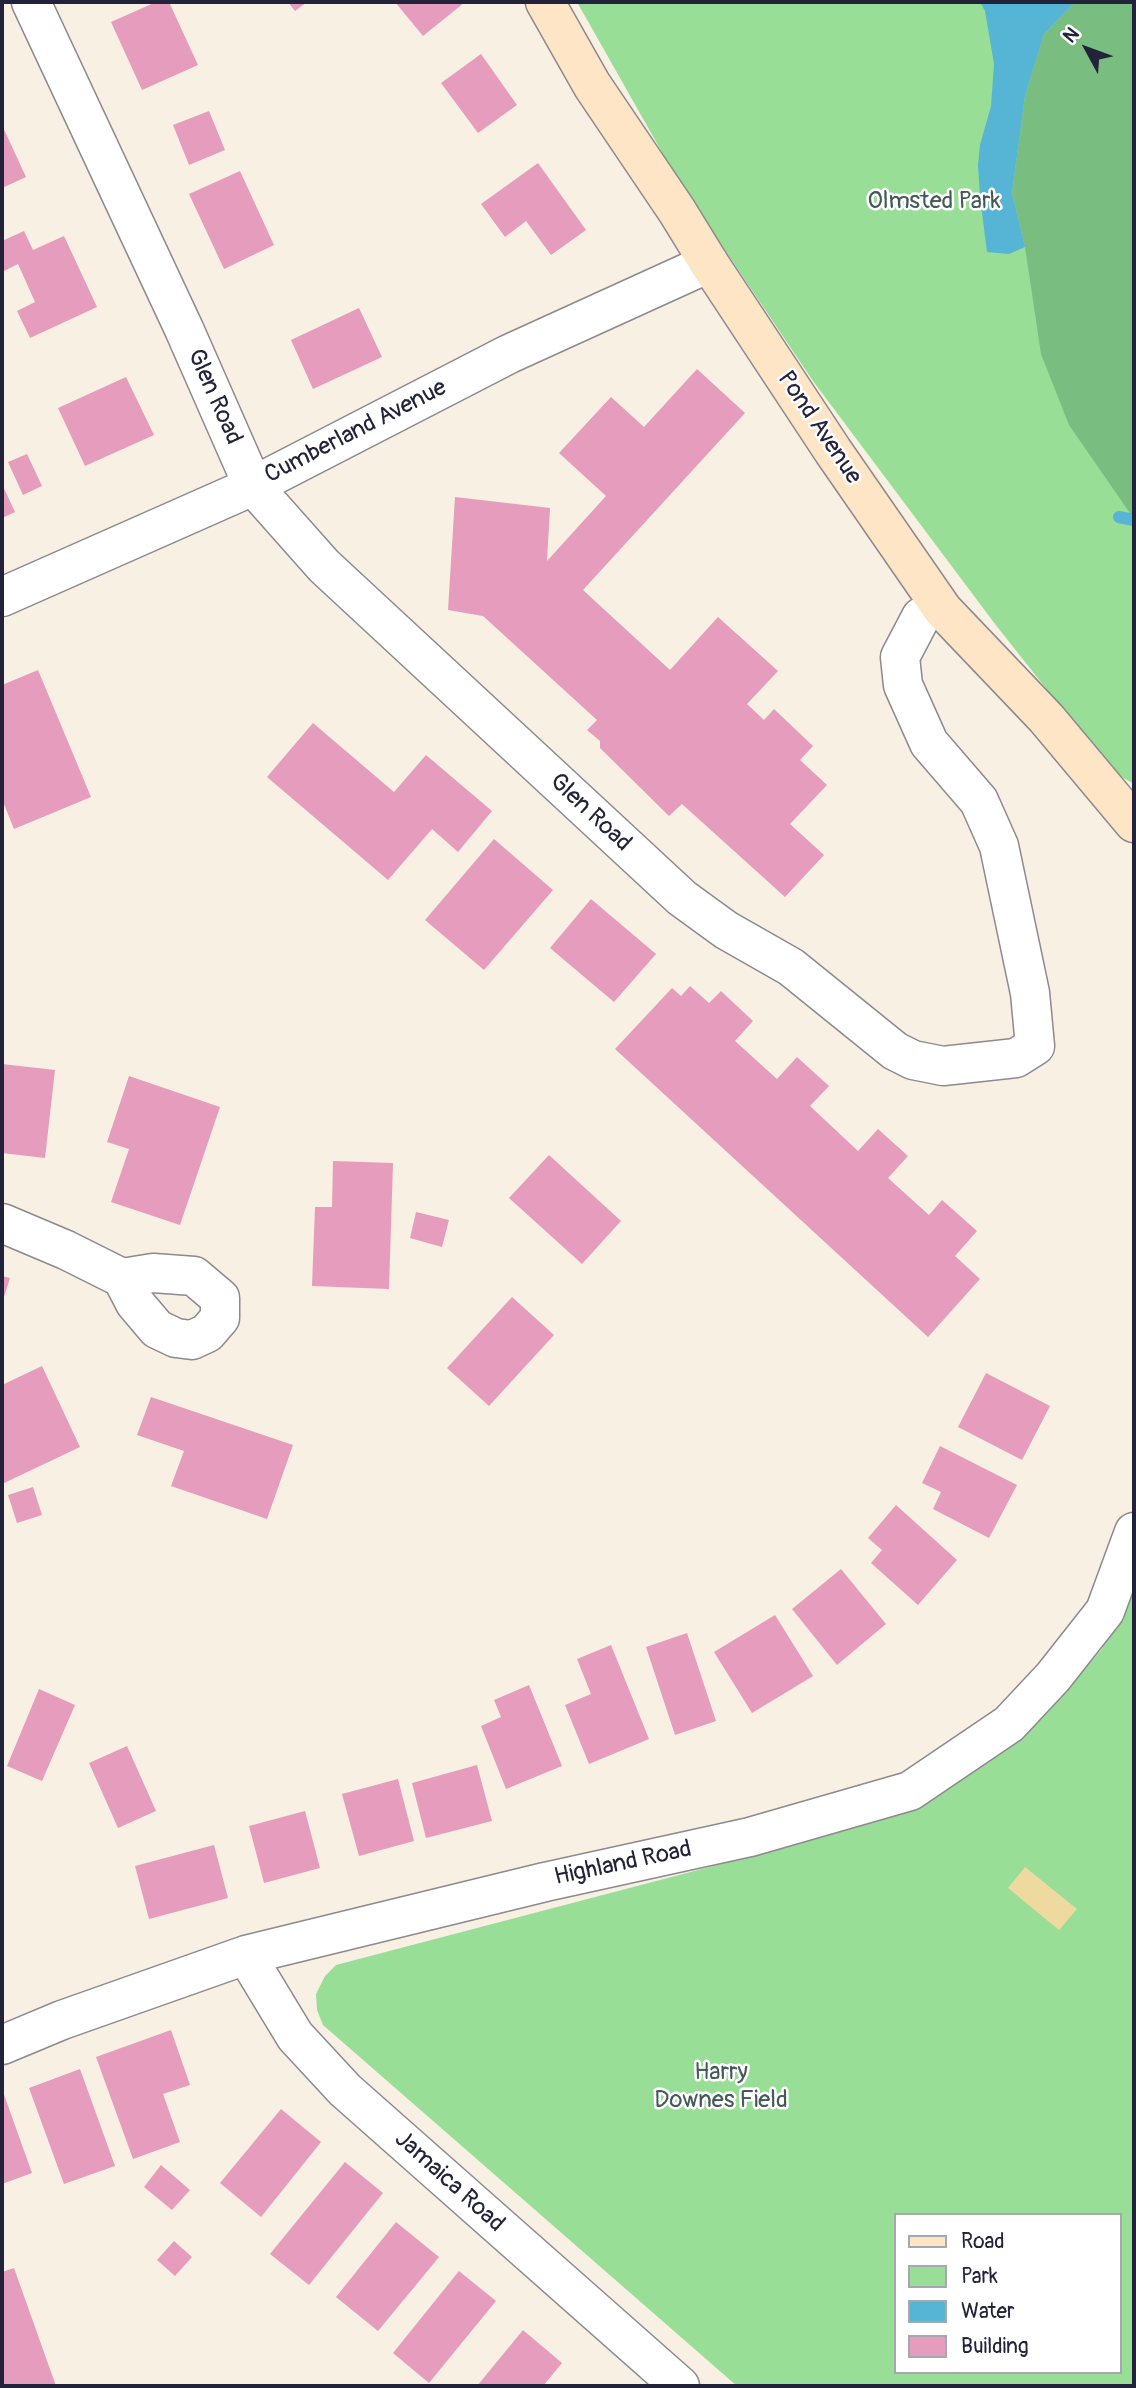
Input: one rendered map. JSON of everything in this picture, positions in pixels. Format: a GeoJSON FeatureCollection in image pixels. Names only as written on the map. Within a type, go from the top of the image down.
{"type":"FeatureCollection","features":[{"type":"Feature","properties":{"kind":"main road","name":"Pond Avenue"},"geometry":{"type":"LineString","coordinates":[[545,2],[593,85],[709,263],[833,451],[943,610],[1045,718],[1134,823]]}},
{"type":"Feature","properties":{"kind":"street","name":"Glen Road"},"geometry":{"type":"LineString","coordinates":[[32,2],[184,329],[253,486],[324,566],[682,898],[726,930],[791,967],[895,1051],[913,1060],[943,1066],[1016,1058],[1035,1046],[1030,993],[999,846],[979,801],[929,743],[902,685],[900,657],[921,617]]}},
{"type":"Feature","properties":{"kind":"street","name":"Cumberland Avenue"},"geometry":{"type":"LineString","coordinates":[[2,597],[253,486],[509,354],[709,263]]}},
{"type":"Feature","properties":{"kind":"street"},"geometry":{"type":"LineString","coordinates":[[2,1223],[66,1250],[122,1278]]}},
{"type":"Feature","properties":{"kind":"street","name":"Highland Road"},"geometry":{"type":"LineString","coordinates":[[2,2045],[62,2020],[246,1955],[545,1882],[750,1837],[910,1791],[1009,1724],[1053,1677],[1105,1611],[1134,1532]]}},
{"type":"Feature","properties":{"kind":"street","name":"Jamaica Road"},"geometry":{"type":"LineString","coordinates":[[246,1955],[295,2036],[345,2090],[680,2386]]}},
{"type":"Feature","properties":{"kind":"green space","name":"Olmsted Park"},"geometry":{"type":"Polygon","coordinates":[[[577,2],[1134,2],[1134,784],[1120,776],[1093,748],[995,624],[813,381],[676,177],[577,2]]]}},
{"type":"Feature","properties":{"kind":"green space"},"geometry":{"type":"Polygon","coordinates":[[[1075,2],[1134,2],[1134,519],[1069,425],[1041,354],[1025,247],[1012,193],[1025,96],[1044,34],[1075,2]]]}},
{"type":"Feature","properties":{"kind":"green space","name":"Harry Downes Field"},"geometry":{"type":"Polygon","coordinates":[[[1134,1593],[1134,2386],[737,2386],[323,2025],[317,2010],[316,1994],[325,1976],[336,1965],[820,1838],[881,1818],[1019,1738],[1043,1717],[1101,1650],[1134,1593]]]}},
{"type":"Feature","properties":{"kind":"sand"},"geometry":{"type":"Polygon","coordinates":[[[1025,1867],[1077,1909],[1059,1930],[1008,1888],[1025,1867]]]}},
{"type":"Feature","properties":{"kind":"water"},"geometry":{"type":"Polygon","coordinates":[[[980,2],[1075,2],[1044,34],[1025,96],[1012,193],[1025,247],[1009,254],[987,252],[980,197],[980,145],[991,106],[994,64],[985,11],[980,2]]]}},
{"type":"Feature","properties":{"kind":"building"},"geometry":{"type":"Polygon","coordinates":[[[156,2],[169,2],[198,65],[142,90],[111,22],[156,2]]]}},
{"type":"Feature","properties":{"kind":"building"},"geometry":{"type":"Polygon","coordinates":[[[288,2],[307,2],[295,11],[288,2]]]}},
{"type":"Feature","properties":{"kind":"building"},"geometry":{"type":"Polygon","coordinates":[[[395,2],[465,2],[423,36],[395,2]]]}},
{"type":"Feature","properties":{"kind":"building"},"geometry":{"type":"Polygon","coordinates":[[[481,54],[517,105],[478,133],[441,83],[481,54]]]}},
{"type":"Feature","properties":{"kind":"building"},"geometry":{"type":"Polygon","coordinates":[[[209,111],[225,150],[189,165],[173,125],[209,111]]]}},
{"type":"Feature","properties":{"kind":"building"},"geometry":{"type":"Polygon","coordinates":[[[2,125],[26,177],[2,188],[2,125]]]}},
{"type":"Feature","properties":{"kind":"building"},"geometry":{"type":"Polygon","coordinates":[[[538,163],[586,230],[551,255],[526,221],[505,237],[481,204],[538,163]]]}},
{"type":"Feature","properties":{"kind":"building"},"geometry":{"type":"Polygon","coordinates":[[[240,171],[274,245],[224,269],[189,194],[240,171]]]}},
{"type":"Feature","properties":{"kind":"building"},"geometry":{"type":"Polygon","coordinates":[[[24,231],[33,250],[64,236],[97,307],[30,338],[17,311],[35,302],[18,264],[2,272],[2,241],[24,231]]]}},
{"type":"Feature","properties":{"kind":"building"},"geometry":{"type":"Polygon","coordinates":[[[359,308],[382,357],[313,389],[291,340],[359,308]]]}},
{"type":"Feature","properties":{"kind":"building"},"geometry":{"type":"Polygon","coordinates":[[[697,369],[745,413],[583,590],[670,670],[718,617],[778,671],[747,704],[764,720],[774,709],[813,746],[800,760],[827,785],[790,824],[824,855],[785,897],[682,804],[669,816],[600,748],[600,741],[587,730],[597,720],[483,616],[448,610],[455,497],[550,508],[547,561],[606,496],[559,453],[611,397],[644,427],[697,369]]]}},
{"type":"Feature","properties":{"kind":"building"},"geometry":{"type":"Polygon","coordinates":[[[126,377],[154,435],[85,466],[58,408],[126,377]]]}},
{"type":"Feature","properties":{"kind":"building"},"geometry":{"type":"Polygon","coordinates":[[[27,454],[42,486],[23,495],[8,462],[27,454]]]}},
{"type":"Feature","properties":{"kind":"building"},"geometry":{"type":"Polygon","coordinates":[[[2,484],[15,512],[2,518],[2,484]]]}},
{"type":"Feature","properties":{"kind":"building"},"geometry":{"type":"Polygon","coordinates":[[[38,670],[91,797],[14,829],[2,799],[2,685],[38,670]]]}},
{"type":"Feature","properties":{"kind":"building"},"geometry":{"type":"Polygon","coordinates":[[[313,723],[394,792],[426,755],[492,811],[458,852],[432,829],[388,880],[267,777],[313,723]]]}},
{"type":"Feature","properties":{"kind":"building"},"geometry":{"type":"Polygon","coordinates":[[[494,839],[553,890],[484,970],[425,920],[494,839]]]}},
{"type":"Feature","properties":{"kind":"building"},"geometry":{"type":"Polygon","coordinates":[[[591,899],[656,954],[614,1002],[550,948],[591,899]]]}},
{"type":"Feature","properties":{"kind":"building"},"geometry":{"type":"Polygon","coordinates":[[[690,986],[709,1003],[721,991],[753,1021],[735,1041],[777,1079],[797,1057],[829,1086],[810,1106],[858,1151],[878,1129],[908,1156],[888,1178],[929,1215],[942,1200],[977,1231],[955,1256],[980,1279],[928,1337],[615,1049],[672,988],[681,996],[690,986]]]}},
{"type":"Feature","properties":{"kind":"building"},"geometry":{"type":"Polygon","coordinates":[[[2,1064],[55,1070],[45,1158],[2,1153],[2,1064]]]}},
{"type":"Feature","properties":{"kind":"building"},"geometry":{"type":"Polygon","coordinates":[[[129,1076],[220,1107],[180,1225],[111,1202],[129,1149],[107,1142],[129,1076]]]}},
{"type":"Feature","properties":{"kind":"building"},"geometry":{"type":"Polygon","coordinates":[[[549,1155],[621,1221],[582,1264],[509,1198],[549,1155]]]}},
{"type":"Feature","properties":{"kind":"building"},"geometry":{"type":"Polygon","coordinates":[[[333,1161],[393,1163],[389,1289],[312,1286],[315,1207],[332,1207],[333,1161]]]}},
{"type":"Feature","properties":{"kind":"building"},"geometry":{"type":"Polygon","coordinates":[[[416,1212],[449,1220],[442,1247],[410,1238],[416,1212]]]}},
{"type":"Feature","properties":{"kind":"building"},"geometry":{"type":"Polygon","coordinates":[[[2,1276],[10,1278],[2,1303],[2,1276]]]}},
{"type":"Feature","properties":{"kind":"building"},"geometry":{"type":"Polygon","coordinates":[[[512,1297],[554,1335],[489,1406],[447,1368],[512,1297]]]}},
{"type":"Feature","properties":{"kind":"building"},"geometry":{"type":"Polygon","coordinates":[[[42,1366],[80,1447],[2,1484],[2,1385],[42,1366]]]}},
{"type":"Feature","properties":{"kind":"building"},"geometry":{"type":"Polygon","coordinates":[[[986,1373],[1050,1406],[1022,1460],[958,1427],[986,1373]]]}},
{"type":"Feature","properties":{"kind":"building"},"geometry":{"type":"Polygon","coordinates":[[[151,1397],[293,1445],[267,1519],[171,1486],[184,1451],[137,1435],[151,1397]]]}},
{"type":"Feature","properties":{"kind":"building"},"geometry":{"type":"Polygon","coordinates":[[[940,1446],[1017,1485],[989,1538],[933,1509],[941,1492],[922,1483],[940,1446]]]}},
{"type":"Feature","properties":{"kind":"building"},"geometry":{"type":"Polygon","coordinates":[[[33,1487],[42,1515],[17,1523],[8,1495],[33,1487]]]}},
{"type":"Feature","properties":{"kind":"building"},"geometry":{"type":"Polygon","coordinates":[[[896,1505],[957,1560],[918,1605],[871,1563],[882,1550],[868,1538],[896,1505]]]}},
{"type":"Feature","properties":{"kind":"building"},"geometry":{"type":"Polygon","coordinates":[[[841,1569],[886,1624],[837,1665],[792,1609],[841,1569]]]}},
{"type":"Feature","properties":{"kind":"building"},"geometry":{"type":"Polygon","coordinates":[[[775,1615],[813,1676],[752,1713],[714,1652],[775,1615]]]}},
{"type":"Feature","properties":{"kind":"building"},"geometry":{"type":"Polygon","coordinates":[[[687,1633],[716,1721],[675,1735],[646,1647],[687,1633]]]}},
{"type":"Feature","properties":{"kind":"building"},"geometry":{"type":"Polygon","coordinates":[[[611,1645],[649,1739],[589,1764],[565,1705],[591,1694],[577,1659],[611,1645]]]}},
{"type":"Feature","properties":{"kind":"building"},"geometry":{"type":"Polygon","coordinates":[[[529,1685],[562,1766],[506,1789],[481,1726],[501,1717],[494,1700],[529,1685]]]}},
{"type":"Feature","properties":{"kind":"building"},"geometry":{"type":"Polygon","coordinates":[[[39,1689],[75,1705],[42,1781],[7,1766],[39,1689]]]}},
{"type":"Feature","properties":{"kind":"building"},"geometry":{"type":"Polygon","coordinates":[[[127,1746],[156,1811],[118,1828],[89,1763],[127,1746]]]}},
{"type":"Feature","properties":{"kind":"building"},"geometry":{"type":"Polygon","coordinates":[[[477,1765],[492,1821],[426,1838],[412,1783],[477,1765]]]}},
{"type":"Feature","properties":{"kind":"building"},"geometry":{"type":"Polygon","coordinates":[[[398,1779],[414,1841],[359,1856],[342,1794],[398,1779]]]}},
{"type":"Feature","properties":{"kind":"building"},"geometry":{"type":"Polygon","coordinates":[[[305,1811],[320,1868],[264,1883],[249,1826],[305,1811]]]}},
{"type":"Feature","properties":{"kind":"building"},"geometry":{"type":"Polygon","coordinates":[[[214,1845],[228,1898],[149,1919],[135,1866],[214,1845]]]}},
{"type":"Feature","properties":{"kind":"building"},"geometry":{"type":"Polygon","coordinates":[[[171,2030],[190,2085],[163,2094],[180,2142],[133,2159],[96,2057],[171,2030]]]}},
{"type":"Feature","properties":{"kind":"building"},"geometry":{"type":"Polygon","coordinates":[[[80,2069],[115,2166],[64,2184],[29,2088],[80,2069]]]}},
{"type":"Feature","properties":{"kind":"building"},"geometry":{"type":"Polygon","coordinates":[[[2,2089],[32,2173],[2,2184],[2,2089]]]}},
{"type":"Feature","properties":{"kind":"building"},"geometry":{"type":"Polygon","coordinates":[[[281,2109],[321,2142],[261,2217],[220,2183],[281,2109]]]}},
{"type":"Feature","properties":{"kind":"building"},"geometry":{"type":"Polygon","coordinates":[[[345,2162],[383,2193],[309,2285],[270,2254],[345,2162]]]}},
{"type":"Feature","properties":{"kind":"building"},"geometry":{"type":"Polygon","coordinates":[[[161,2165],[190,2190],[172,2210],[144,2187],[161,2165]]]}},
{"type":"Feature","properties":{"kind":"building"},"geometry":{"type":"Polygon","coordinates":[[[396,2222],[439,2257],[378,2331],[336,2297],[396,2222]]]}},
{"type":"Feature","properties":{"kind":"building"},"geometry":{"type":"Polygon","coordinates":[[[174,2241],[192,2257],[175,2276],[157,2260],[174,2241]]]}},
{"type":"Feature","properties":{"kind":"building"},"geometry":{"type":"Polygon","coordinates":[[[14,2268],[56,2386],[2,2386],[2,2272],[14,2268]]]}},
{"type":"Feature","properties":{"kind":"building"},"geometry":{"type":"Polygon","coordinates":[[[459,2271],[496,2301],[429,2383],[393,2353],[459,2271]]]}},
{"type":"Feature","properties":{"kind":"building"},"geometry":{"type":"Polygon","coordinates":[[[523,2330],[562,2363],[543,2386],[477,2386],[523,2330]]]}},
{"type":"Feature","properties":{"kind":"waterway"},"geometry":{"type":"LineString","coordinates":[[1119,517],[1134,520]]}}]}
